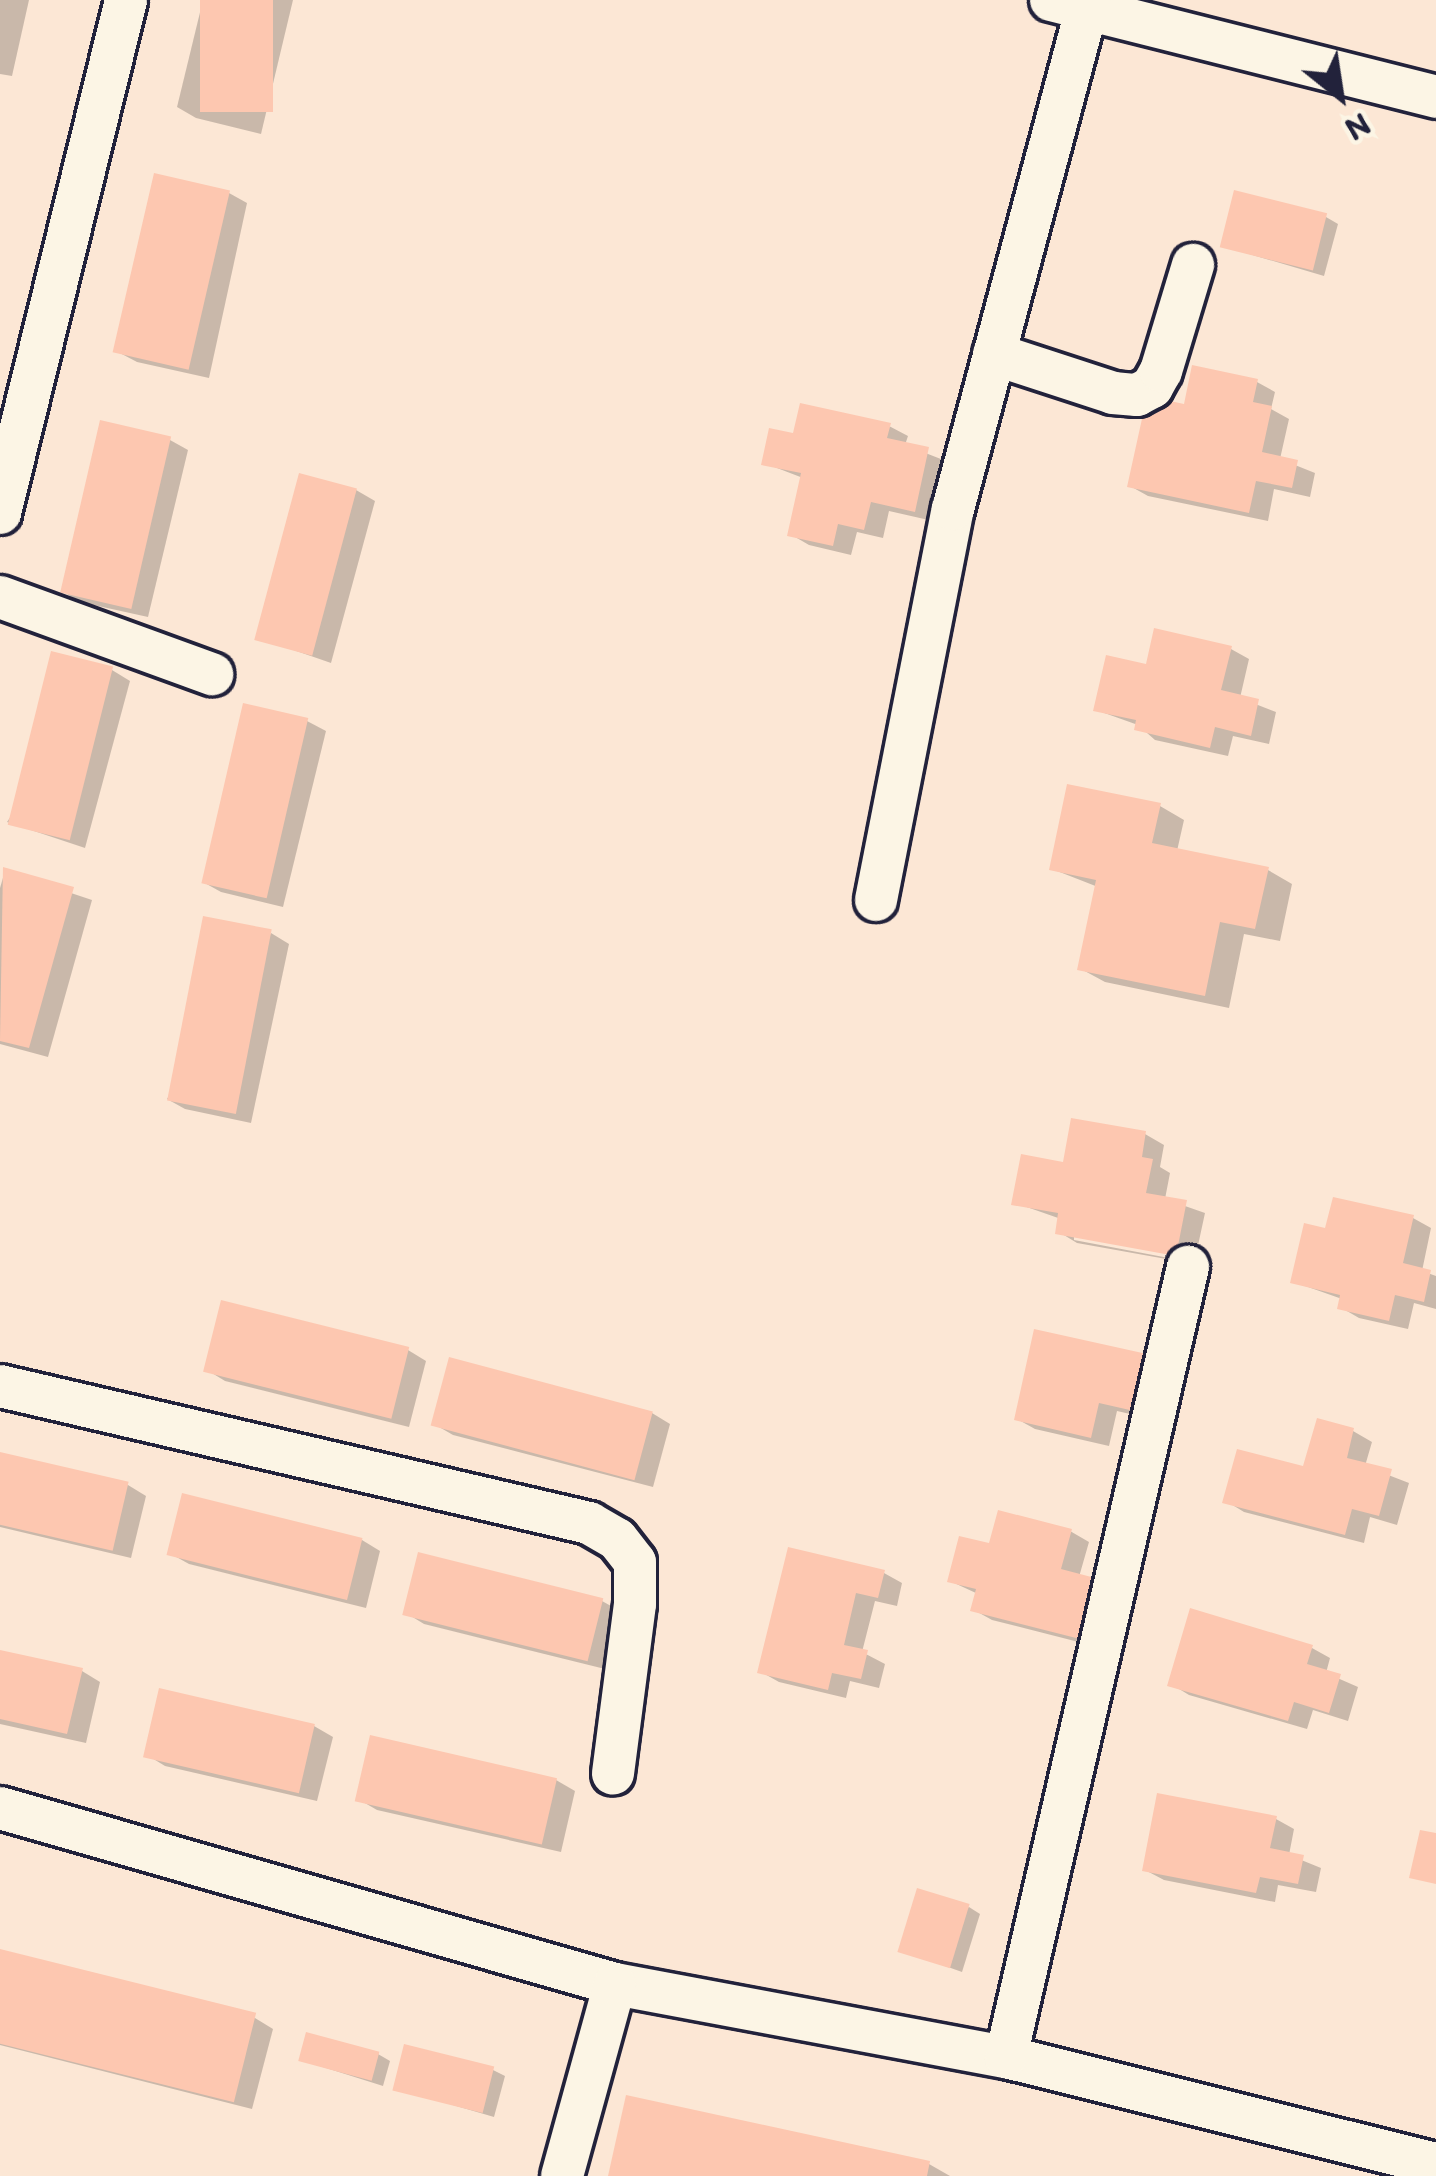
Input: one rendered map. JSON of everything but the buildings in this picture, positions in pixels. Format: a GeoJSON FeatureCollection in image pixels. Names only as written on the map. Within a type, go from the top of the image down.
{"type":"FeatureCollection","features":[{"type":"Feature","properties":{"kind":"street"},"geometry":{"type":"LineString","coordinates":[[0,513],[126,0]]}},
{"type":"Feature","properties":{"kind":"street"},"geometry":{"type":"LineString","coordinates":[[876,899],[952,509],[994,354],[1076,3],[1436,98]]}},
{"type":"Feature","properties":{"kind":"street"},"geometry":{"type":"LineString","coordinates":[[994,354],[1113,393],[1137,394],[1152,387],[1161,371],[1193,265]]}},
{"type":"Feature","properties":{"kind":"street"},"geometry":{"type":"LineString","coordinates":[[0,596],[212,674]]}},
{"type":"Feature","properties":{"kind":"street"},"geometry":{"type":"LineString","coordinates":[[1006,2057],[1188,1267]]}},
{"type":"Feature","properties":{"kind":"street"},"geometry":{"type":"LineString","coordinates":[[0,1385],[589,1523],[616,1539],[635,1562],[635,1604],[613,1774]]}},
{"type":"Feature","properties":{"kind":"street"},"geometry":{"type":"LineString","coordinates":[[0,1808],[615,1984],[1006,2057],[1436,2164]]}},
{"type":"Feature","properties":{"kind":"street"},"geometry":{"type":"LineString","coordinates":[[562,2176],[615,1984]]}}]}
